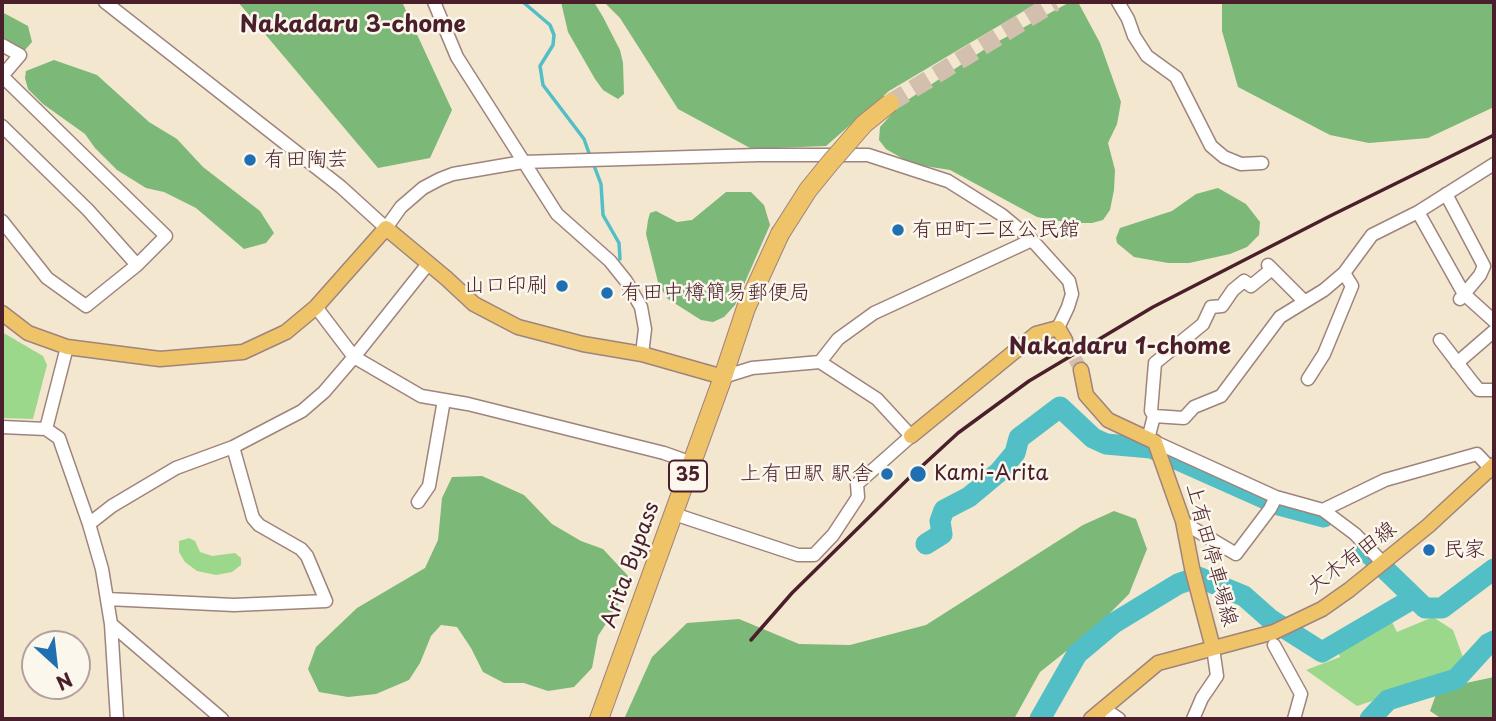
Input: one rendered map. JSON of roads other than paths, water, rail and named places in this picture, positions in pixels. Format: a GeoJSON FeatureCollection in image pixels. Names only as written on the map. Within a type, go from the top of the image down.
{"type":"FeatureCollection","features":[{"type":"Feature","properties":{"kind":"highway","name":"Arita Bypass"},"geometry":{"type":"LineString","coordinates":[[599,719],[746,308],[780,233],[808,190],[830,163],[864,124],[890,103]]}},
{"type":"Feature","properties":{"kind":"main road"},"geometry":{"type":"LineString","coordinates":[[2,313],[28,332],[67,347],[160,359],[243,352],[286,332],[316,307],[386,228],[474,304],[518,327],[583,344],[642,354],[723,377]]}},
{"type":"Feature","properties":{"kind":"main road"},"geometry":{"type":"LineString","coordinates":[[911,436],[1036,334],[1062,334]]}},
{"type":"Feature","properties":{"kind":"main road"},"geometry":{"type":"LineString","coordinates":[[1080,370],[1086,395],[1108,420],[1152,440]]}},
{"type":"Feature","properties":{"kind":"main road","name":"上有田停車場線"},"geometry":{"type":"LineString","coordinates":[[1091,719],[1157,663],[1213,648],[1192,568],[1184,523],[1152,440]]}},
{"type":"Feature","properties":{"kind":"main road","name":"大木有田線"},"geometry":{"type":"LineString","coordinates":[[1213,648],[1274,632],[1307,617],[1349,590],[1383,563],[1493,469]]}},
{"type":"Feature","properties":{"kind":"street"},"geometry":{"type":"LineString","coordinates":[[105,2],[341,187],[386,228],[401,207],[423,188],[440,179],[453,174],[523,162],[758,155],[868,155],[948,181],[994,209],[1032,240],[1069,281],[1072,294],[1062,334]]}},
{"type":"Feature","properties":{"kind":"street"},"geometry":{"type":"LineString","coordinates":[[434,2],[457,57],[557,214],[595,247],[626,281],[641,307],[645,329],[642,354]]}},
{"type":"Feature","properties":{"kind":"street"},"geometry":{"type":"LineString","coordinates":[[1118,2],[1147,56],[1176,77],[1211,146],[1224,157],[1241,164],[1262,163]]}},
{"type":"Feature","properties":{"kind":"street"},"geometry":{"type":"LineString","coordinates":[[2,45],[19,55],[2,76],[166,236],[137,265],[86,306],[47,278],[2,221]]}},
{"type":"Feature","properties":{"kind":"street"},"geometry":{"type":"LineString","coordinates":[[2,126],[88,210],[137,265]]}},
{"type":"Feature","properties":{"kind":"street"},"geometry":{"type":"LineString","coordinates":[[1154,416],[1184,418],[1194,407],[1221,396],[1280,317],[1325,290],[1344,272],[1372,235],[1418,212],[1494,164]]}},
{"type":"Feature","properties":{"kind":"street"},"geometry":{"type":"LineString","coordinates":[[1446,194],[1484,265],[1480,275],[1462,297]]}},
{"type":"Feature","properties":{"kind":"street"},"geometry":{"type":"LineString","coordinates":[[1418,212],[1462,297],[1494,321]]}},
{"type":"Feature","properties":{"kind":"street"},"geometry":{"type":"LineString","coordinates":[[820,362],[838,339],[874,313],[1032,240]]}},
{"type":"Feature","properties":{"kind":"street"},"geometry":{"type":"LineString","coordinates":[[89,524],[112,506],[176,468],[233,447],[302,411],[354,357],[428,264]]}},
{"type":"Feature","properties":{"kind":"street"},"geometry":{"type":"LineString","coordinates":[[1304,301],[1270,267],[1251,286],[1244,281],[1233,290],[1226,306],[1211,307],[1203,324],[1155,363],[1151,411],[1154,416],[1152,440],[1274,502],[1323,510],[1355,534],[1383,563]]}},
{"type":"Feature","properties":{"kind":"street"},"geometry":{"type":"LineString","coordinates":[[1308,379],[1324,354],[1352,286],[1344,272]]}},
{"type":"Feature","properties":{"kind":"street"},"geometry":{"type":"LineString","coordinates":[[316,307],[354,357],[421,396],[664,453],[692,463]]}},
{"type":"Feature","properties":{"kind":"street"},"geometry":{"type":"LineString","coordinates":[[1457,363],[1494,331]]}},
{"type":"Feature","properties":{"kind":"street"},"geometry":{"type":"LineString","coordinates":[[1440,340],[1479,390],[1494,390]]}},
{"type":"Feature","properties":{"kind":"street"},"geometry":{"type":"LineString","coordinates":[[46,429],[67,347]]}},
{"type":"Feature","properties":{"kind":"street"},"geometry":{"type":"LineString","coordinates":[[674,514],[799,555],[814,555],[846,518],[858,498],[857,484],[911,436],[877,399],[820,362],[752,368],[723,377]]}},
{"type":"Feature","properties":{"kind":"street"},"geometry":{"type":"LineString","coordinates":[[418,502],[429,486],[444,400]]}},
{"type":"Feature","properties":{"kind":"street"},"geometry":{"type":"LineString","coordinates":[[2,427],[46,429],[59,438],[96,543],[111,624],[117,719]]}},
{"type":"Feature","properties":{"kind":"street"},"geometry":{"type":"LineString","coordinates":[[107,599],[234,605],[326,601],[307,556],[301,549],[259,525],[253,518],[233,447]]}},
{"type":"Feature","properties":{"kind":"street"},"geometry":{"type":"LineString","coordinates":[[1323,510],[1385,480],[1477,454],[1493,469]]}},
{"type":"Feature","properties":{"kind":"street"},"geometry":{"type":"LineString","coordinates":[[1184,523],[1236,554],[1274,502]]}},
{"type":"Feature","properties":{"kind":"street"},"geometry":{"type":"LineString","coordinates":[[111,624],[222,719]]}},
{"type":"Feature","properties":{"kind":"street"},"geometry":{"type":"LineString","coordinates":[[1274,645],[1301,694],[1294,719]]}},
{"type":"Feature","properties":{"kind":"street"},"geometry":{"type":"LineString","coordinates":[[1193,719],[1202,698],[1217,676],[1213,648]]}},
{"type":"Feature","properties":{"kind":"street"},"geometry":{"type":"LineString","coordinates":[[1103,708],[1119,719]]}},
{"type":"Feature","properties":{"kind":"waterway"},"geometry":{"type":"LineString","coordinates":[[523,2],[550,25],[554,35],[553,45],[540,66],[543,85],[584,139],[590,156]]}},
{"type":"Feature","properties":{"kind":"waterway"},"geometry":{"type":"LineString","coordinates":[[593,163],[601,184],[603,215],[619,243],[620,259]]}},
{"type":"Feature","properties":{"kind":"waterway"},"geometry":{"type":"LineString","coordinates":[[926,544],[942,534],[940,521],[944,510],[969,497],[999,472],[1015,453],[1019,438],[1060,407],[1093,438],[1106,444],[1151,448],[1279,505],[1324,517]]}},
{"type":"Feature","properties":{"kind":"waterway"},"geometry":{"type":"LineString","coordinates":[[1365,550],[1425,608],[1442,608],[1494,569]]}},
{"type":"Feature","properties":{"kind":"waterway"},"geometry":{"type":"LineString","coordinates":[[1040,719],[1077,654],[1114,623],[1178,584],[1198,577],[1244,596],[1270,619],[1322,652],[1414,598]]}},
{"type":"Feature","properties":{"kind":"waterway"},"geometry":{"type":"LineString","coordinates":[[1370,719],[1388,700],[1456,679],[1488,644],[1494,641]]}},
{"type":"Feature","properties":{"kind":"tunnel"},"geometry":{"type":"LineString","coordinates":[[890,103],[1055,2]]}},
{"type":"Feature","properties":{"kind":"tunnel"},"geometry":{"type":"LineString","coordinates":[[1065,340],[1081,370]]}},
{"type":"Feature","properties":{"kind":"railway"},"geometry":{"type":"LineString","coordinates":[[751,640],[792,593],[909,478],[958,433],[1029,381],[1153,307],[1494,135]]}},
{"type":"Feature","properties":{"kind":"place","name":"有田陶芸"},"geometry":{"type":"Point","coordinates":[250,160]}},
{"type":"Feature","properties":{"kind":"place","name":"有田町二区公民館"},"geometry":{"type":"Point","coordinates":[898,230]}},
{"type":"Feature","properties":{"kind":"place","name":"山口印刷"},"geometry":{"type":"Point","coordinates":[562,286]}},
{"type":"Feature","properties":{"kind":"place","name":"有田中樽簡易郵便局"},"geometry":{"type":"Point","coordinates":[607,293]}},
{"type":"Feature","properties":{"kind":"place","name":"上有田駅 駅舎"},"geometry":{"type":"Point","coordinates":[887,474]}},
{"type":"Feature","properties":{"kind":"place","name":"Kami-Arita"},"geometry":{"type":"Point","coordinates":[918,474]}},
{"type":"Feature","properties":{"kind":"place","name":"民家"},"geometry":{"type":"Point","coordinates":[1429,550]}},
{"type":"Feature","properties":{"kind":"district","name":"Nakadaru 3-chome"},"geometry":{"type":"Point","coordinates":[353,26]}},
{"type":"Feature","properties":{"kind":"district","name":"Nakadaru 1-chome"},"geometry":{"type":"Point","coordinates":[1120,348]}}]}
